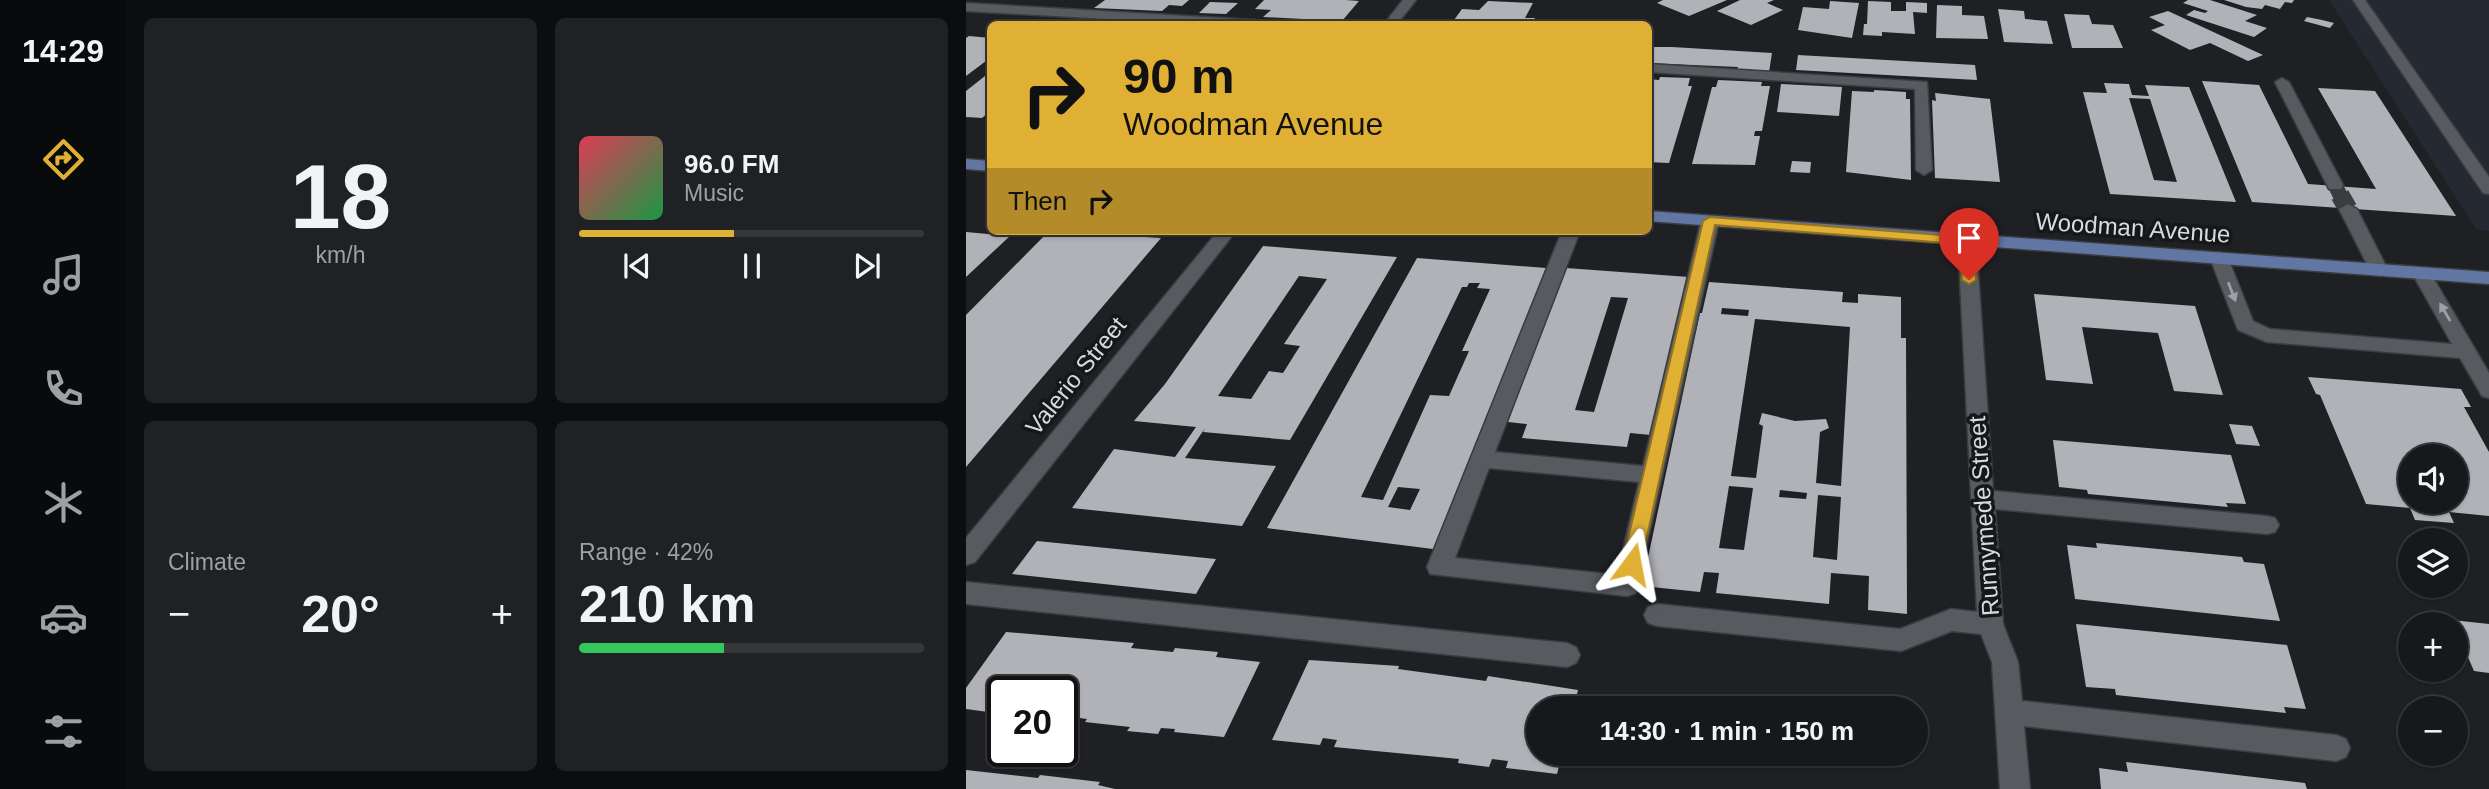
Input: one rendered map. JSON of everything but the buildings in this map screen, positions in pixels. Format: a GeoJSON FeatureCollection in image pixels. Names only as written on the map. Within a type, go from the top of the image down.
{"type":"FeatureCollection","features":[{"type":"Feature","properties":{"kind":"main road"},"geometry":{"type":"LineString","coordinates":[[966,164],[987,166]]}},
{"type":"Feature","properties":{"kind":"main road","name":"Woodman Avenue"},"geometry":{"type":"LineString","coordinates":[[1652,216],[2489,278]]}},
{"type":"Feature","properties":{"kind":"street"},"geometry":{"type":"LineString","coordinates":[[1392,21],[1410,0]]}},
{"type":"Feature","properties":{"kind":"street"},"geometry":{"type":"LineString","coordinates":[[2359,0],[2489,189]]}},
{"type":"Feature","properties":{"kind":"street"},"geometry":{"type":"LineString","coordinates":[[966,7],[1204,21]]}},
{"type":"Feature","properties":{"kind":"street"},"geometry":{"type":"LineString","coordinates":[[1652,68],[1922,85],[1924,170]]}},
{"type":"Feature","properties":{"kind":"street"},"geometry":{"type":"LineString","coordinates":[[2282,82],[2335,186]]}},
{"type":"Feature","properties":{"kind":"street"},"geometry":{"type":"LineString","coordinates":[[2348,209],[2379,270]]}},
{"type":"Feature","properties":{"kind":"street"},"geometry":{"type":"LineString","coordinates":[[1570,235],[1439,567],[1626,586],[1710,221]]}},
{"type":"Feature","properties":{"kind":"street","name":"Valerio Street"},"geometry":{"type":"LineString","coordinates":[[966,555],[1224,235]]}},
{"type":"Feature","properties":{"kind":"street","name":"Runnymede Street"},"geometry":{"type":"LineString","coordinates":[[1967,241],[1990,624],[2005,662],[2015,789]]}},
{"type":"Feature","properties":{"kind":"street"},"geometry":{"type":"LineString","coordinates":[[2219,258],[2245,325],[2267,335],[2466,352]]}},
{"type":"Feature","properties":{"kind":"street"},"geometry":{"type":"LineString","coordinates":[[2421,273],[2489,391]]}},
{"type":"Feature","properties":{"kind":"street"},"geometry":{"type":"LineString","coordinates":[[1482,459],[1652,475]]}},
{"type":"Feature","properties":{"kind":"street"},"geometry":{"type":"LineString","coordinates":[[1983,499],[2267,526]]}},
{"type":"Feature","properties":{"kind":"street"},"geometry":{"type":"LineString","coordinates":[[966,593],[1567,655]]}},
{"type":"Feature","properties":{"kind":"street"},"geometry":{"type":"LineString","coordinates":[[1657,614],[1901,640],[1951,620],[1990,624]]}},
{"type":"Feature","properties":{"kind":"street"},"geometry":{"type":"LineString","coordinates":[[2009,712],[2336,748]]}},
{"type":"Feature","properties":{"kind":"shaded area"},"geometry":{"type":"Polygon","coordinates":[[[2329,0],[2489,0],[2489,231],[2477,230],[2329,0]]]}},
{"type":"Feature","properties":{"kind":"tunnel"},"geometry":{"type":"LineString","coordinates":[[2335,185],[2340,195]]}},
{"type":"Feature","properties":{"kind":"tunnel"},"geometry":{"type":"LineString","coordinates":[[2340,195],[2348,209]]}},
{"type":"Feature","properties":{"kind":"route"},"geometry":{"type":"LineString","coordinates":[[1632,564],[1710,221],[1967,241],[1969,280]]}}]}
